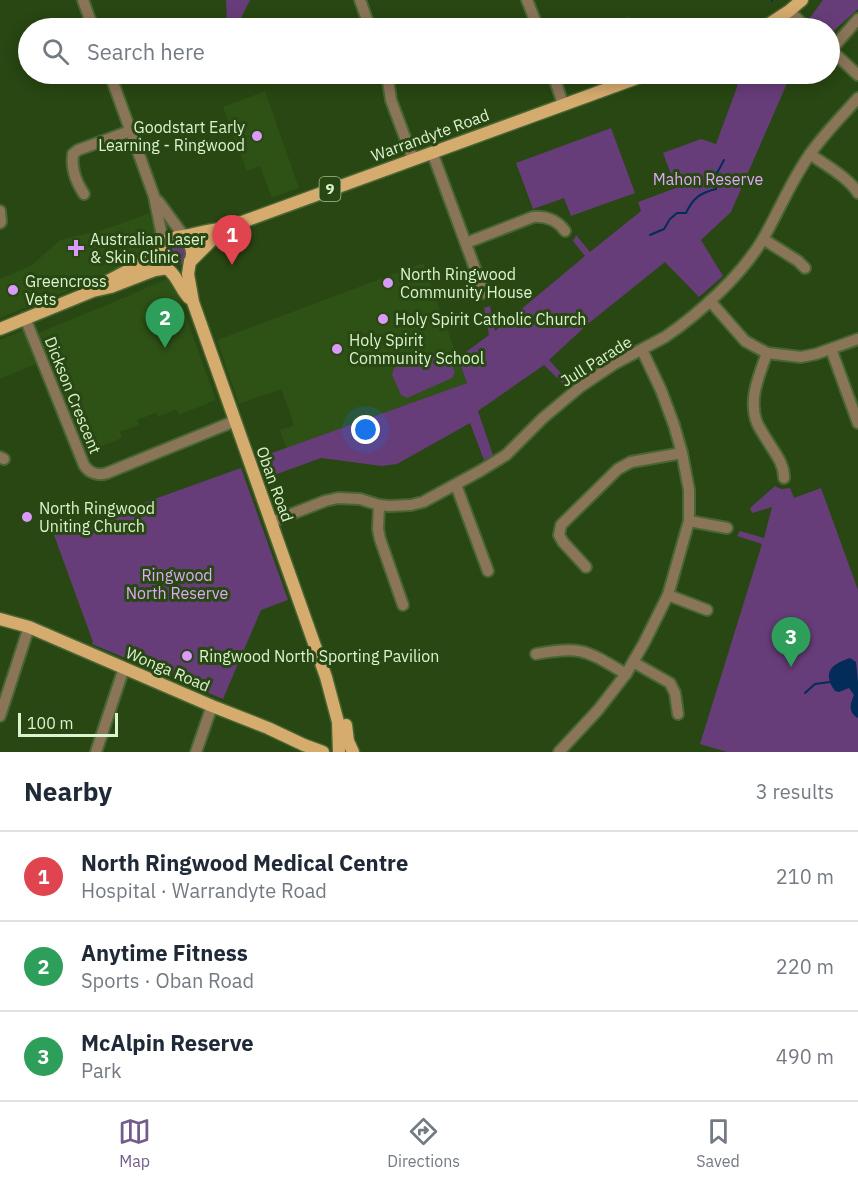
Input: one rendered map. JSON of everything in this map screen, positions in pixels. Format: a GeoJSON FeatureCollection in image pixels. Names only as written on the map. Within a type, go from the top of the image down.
{"type":"FeatureCollection","features":[{"type":"Feature","properties":{"kind":"main road"},"geometry":{"type":"LineString","coordinates":[[778,18],[802,0]]}},
{"type":"Feature","properties":{"kind":"main road","name":"Warrandyte Road"},"geometry":{"type":"LineString","coordinates":[[183,236],[223,229],[620,84]]}},
{"type":"Feature","properties":{"kind":"main road","name":"Warrandyte Road"},"geometry":{"type":"LineString","coordinates":[[191,260],[223,229]]}},
{"type":"Feature","properties":{"kind":"main road"},"geometry":{"type":"LineString","coordinates":[[183,236],[191,247],[191,260]]}},
{"type":"Feature","properties":{"kind":"main road","name":"9"},"geometry":{"type":"LineString","coordinates":[[93,291],[144,262],[168,239],[183,236]]}},
{"type":"Feature","properties":{"kind":"main road"},"geometry":{"type":"LineString","coordinates":[[161,245],[159,255],[168,268]]}},
{"type":"Feature","properties":{"kind":"main road","name":"9"},"geometry":{"type":"LineString","coordinates":[[0,328],[93,291],[111,287],[155,270],[181,269],[191,260]]}},
{"type":"Feature","properties":{"kind":"main road","name":"Oban Road"},"geometry":{"type":"LineString","coordinates":[[191,260],[188,274],[193,302],[326,677],[337,714],[340,746]]}},
{"type":"Feature","properties":{"kind":"main road","name":"Oban Road"},"geometry":{"type":"LineString","coordinates":[[168,268],[178,280],[184,293],[193,302]]}},
{"type":"Feature","properties":{"kind":"main road","name":"Wonga Road"},"geometry":{"type":"LineString","coordinates":[[0,619],[29,627],[268,728],[308,748],[323,752]]}},
{"type":"Feature","properties":{"kind":"main road","name":"Oban Road"},"geometry":{"type":"LineString","coordinates":[[326,677],[342,709],[348,741],[353,752]]}},
{"type":"Feature","properties":{"kind":"main road"},"geometry":{"type":"LineString","coordinates":[[308,748],[340,746]]}},
{"type":"Feature","properties":{"kind":"street"},"geometry":{"type":"LineString","coordinates":[[83,0],[89,18]]}},
{"type":"Feature","properties":{"kind":"street"},"geometry":{"type":"LineString","coordinates":[[360,0],[366,18]]}},
{"type":"Feature","properties":{"kind":"street"},"geometry":{"type":"LineString","coordinates":[[527,0],[534,18]]}},
{"type":"Feature","properties":{"kind":"street"},"geometry":{"type":"LineString","coordinates":[[789,11],[796,18]]}},
{"type":"Feature","properties":{"kind":"street"},"geometry":{"type":"LineString","coordinates":[[840,39],[858,19]]}},
{"type":"Feature","properties":{"kind":"street"},"geometry":{"type":"LineString","coordinates":[[840,59],[858,75]]}},
{"type":"Feature","properties":{"kind":"street"},"geometry":{"type":"LineString","coordinates":[[114,84],[154,196],[162,231],[161,245]]}},
{"type":"Feature","properties":{"kind":"street"},"geometry":{"type":"LineString","coordinates":[[389,84],[391,100],[413,159]]}},
{"type":"Feature","properties":{"kind":"street"},"geometry":{"type":"LineString","coordinates":[[556,84],[563,104]]}},
{"type":"Feature","properties":{"kind":"street","name":"Jull Parade"},"geometry":{"type":"LineString","coordinates":[[271,522],[338,498],[360,499],[379,505],[401,506],[423,502],[506,455],[543,418],[580,387],[614,364],[673,332],[710,301],[744,266],[763,239],[810,154],[858,98]]}},
{"type":"Feature","properties":{"kind":"street"},"geometry":{"type":"LineString","coordinates":[[84,194],[77,183],[72,161],[73,154],[78,150],[130,131]]}},
{"type":"Feature","properties":{"kind":"street"},"geometry":{"type":"LineString","coordinates":[[432,153],[484,293]]}},
{"type":"Feature","properties":{"kind":"street"},"geometry":{"type":"LineString","coordinates":[[810,154],[842,177],[858,193]]}},
{"type":"Feature","properties":{"kind":"street"},"geometry":{"type":"LineString","coordinates":[[154,196],[183,236]]}},
{"type":"Feature","properties":{"kind":"street"},"geometry":{"type":"LineString","coordinates":[[0,211],[2,222],[0,223]]}},
{"type":"Feature","properties":{"kind":"street"},"geometry":{"type":"LineString","coordinates":[[465,243],[533,217],[543,216],[560,225],[565,231]]}},
{"type":"Feature","properties":{"kind":"street"},"geometry":{"type":"LineString","coordinates":[[763,239],[805,268]]}},
{"type":"Feature","properties":{"kind":"street"},"geometry":{"type":"LineString","coordinates":[[710,301],[745,341],[767,353],[801,357],[858,339]]}},
{"type":"Feature","properties":{"kind":"street","name":"Dickson Crescent"},"geometry":{"type":"LineString","coordinates":[[25,318],[84,465],[92,472],[107,473],[235,421]]}},
{"type":"Feature","properties":{"kind":"street"},"geometry":{"type":"LineString","coordinates":[[831,349],[858,423]]}},
{"type":"Feature","properties":{"kind":"street"},"geometry":{"type":"LineString","coordinates":[[559,752],[598,710],[633,662],[668,596],[688,521],[689,490],[682,453],[661,390],[642,350]]}},
{"type":"Feature","properties":{"kind":"street"},"geometry":{"type":"LineString","coordinates":[[767,353],[753,394],[753,407],[757,422],[781,462],[784,478]]}},
{"type":"Feature","properties":{"kind":"street"},"geometry":{"type":"LineString","coordinates":[[586,567],[563,542],[559,535],[561,525],[618,469],[631,462],[682,453]]}},
{"type":"Feature","properties":{"kind":"street"},"geometry":{"type":"LineString","coordinates":[[456,485],[488,571]]}},
{"type":"Feature","properties":{"kind":"street"},"geometry":{"type":"LineString","coordinates":[[379,505],[380,539],[403,605]]}},
{"type":"Feature","properties":{"kind":"street"},"geometry":{"type":"LineString","coordinates":[[688,521],[727,528]]}},
{"type":"Feature","properties":{"kind":"street"},"geometry":{"type":"LineString","coordinates":[[668,596],[707,610]]}},
{"type":"Feature","properties":{"kind":"street"},"geometry":{"type":"LineString","coordinates":[[0,716],[29,627]]}},
{"type":"Feature","properties":{"kind":"street"},"geometry":{"type":"LineString","coordinates":[[536,654],[577,649],[591,653],[626,674]]}},
{"type":"Feature","properties":{"kind":"street"},"geometry":{"type":"LineString","coordinates":[[633,662],[670,683],[675,693],[678,714]]}},
{"type":"Feature","properties":{"kind":"street"},"geometry":{"type":"LineString","coordinates":[[96,752],[124,668]]}},
{"type":"Feature","properties":{"kind":"street"},"geometry":{"type":"LineString","coordinates":[[196,752],[212,706]]}},
{"type":"Feature","properties":{"kind":"shaded area","name":"Goodstart Early Learning - Ringwood"},"geometry":{"type":"Polygon","coordinates":[[[265,91],[299,188],[272,198],[260,166],[247,171],[223,107],[265,91]]]}},
{"type":"Feature","properties":{"kind":"shaded area"},"geometry":{"type":"Polygon","coordinates":[[[149,213],[155,233],[149,250],[121,267],[89,282],[0,318],[0,279],[32,265],[60,240],[109,228],[149,213]]]}},
{"type":"Feature","properties":{"kind":"shaded area","name":"Holy Spirit Community School"},"geometry":{"type":"Polygon","coordinates":[[[423,263],[467,383],[286,448],[280,430],[294,425],[281,389],[239,404],[217,340],[423,263]]]}},
{"type":"Feature","properties":{"kind":"shaded area"},"geometry":{"type":"Polygon","coordinates":[[[166,279],[171,282],[177,292],[216,400],[179,415],[176,410],[158,417],[156,413],[137,420],[139,425],[120,432],[122,438],[87,452],[38,333],[166,279]]]}},
{"type":"Feature","properties":{"kind":"shaded area"},"geometry":{"type":"Polygon","coordinates":[[[22,331],[26,332],[31,343],[29,347],[36,364],[0,379],[0,340],[22,331]]]}},
{"type":"Feature","properties":{"kind":"green space"},"geometry":{"type":"Polygon","coordinates":[[[226,0],[250,0],[241,18],[227,18],[226,0]]]}},
{"type":"Feature","properties":{"kind":"green space"},"geometry":{"type":"Polygon","coordinates":[[[823,0],[858,0],[858,9],[840,25],[840,18],[810,18],[823,0]]]}},
{"type":"Feature","properties":{"kind":"green space","name":"Mahon Reserve"},"geometry":{"type":"Polygon","coordinates":[[[737,84],[787,84],[731,212],[701,240],[723,276],[699,297],[665,262],[589,323],[549,360],[571,384],[566,387],[544,365],[478,411],[493,455],[484,460],[470,423],[397,464],[382,466],[321,458],[266,478],[258,458],[467,383],[458,358],[489,335],[484,308],[490,306],[495,331],[585,256],[573,241],[576,235],[590,252],[641,211],[638,202],[676,188],[663,153],[701,139],[716,144],[737,84]]]}},
{"type":"Feature","properties":{"kind":"green space"},"geometry":{"type":"Polygon","coordinates":[[[611,128],[635,193],[571,216],[564,198],[533,209],[516,163],[611,128]]]}},
{"type":"Feature","properties":{"kind":"green space"},"geometry":{"type":"Polygon","coordinates":[[[181,241],[188,249],[185,261],[180,265],[170,264],[165,258],[165,247],[181,241]]]}},
{"type":"Feature","properties":{"kind":"green space"},"geometry":{"type":"Polygon","coordinates":[[[441,349],[446,352],[455,372],[452,378],[407,398],[401,395],[392,375],[394,368],[441,349]]]}},
{"type":"Feature","properties":{"kind":"green space","name":"Ringwood North Reserve"},"geometry":{"type":"Polygon","coordinates":[[[241,468],[288,600],[261,610],[223,699],[92,644],[54,535],[241,468]]]}},
{"type":"Feature","properties":{"kind":"green space"},"geometry":{"type":"Polygon","coordinates":[[[775,486],[781,489],[790,488],[794,498],[821,488],[858,590],[858,752],[727,752],[700,744],[762,544],[737,536],[740,531],[764,538],[772,507],[752,513],[750,508],[775,486]]]}},
{"type":"Feature","properties":{"kind":"water"},"geometry":{"type":"Polygon","coordinates":[[[850,658],[856,662],[857,718],[851,710],[854,695],[849,688],[839,692],[835,691],[829,679],[833,666],[850,658]]]}},
{"type":"Feature","properties":{"kind":"waterway"},"geometry":{"type":"LineString","coordinates":[[650,235],[664,229],[677,213],[686,213],[691,203],[698,197],[716,189],[717,173],[724,160]]}},
{"type":"Feature","properties":{"kind":"waterway"},"geometry":{"type":"LineString","coordinates":[[805,693],[815,684],[830,682]]}},
{"type":"Feature","properties":{"kind":"place","name":"Goodstart Early Learning - Ringwood"},"geometry":{"type":"Point","coordinates":[257,136]}},
{"type":"Feature","properties":{"kind":"place","name":"Australian Laser & Skin Clinic"},"geometry":{"type":"Point","coordinates":[76,248]}},
{"type":"Feature","properties":{"kind":"place","name":"North Ringwood Medical Centre"},"geometry":{"type":"Point","coordinates":[232,265]}},
{"type":"Feature","properties":{"kind":"place","name":"North Ringwood Community House"},"geometry":{"type":"Point","coordinates":[388,283]}},
{"type":"Feature","properties":{"kind":"place","name":"Greencross Vets"},"geometry":{"type":"Point","coordinates":[13,290]}},
{"type":"Feature","properties":{"kind":"place","name":"Holy Spirit Catholic Church"},"geometry":{"type":"Point","coordinates":[383,319]}},
{"type":"Feature","properties":{"kind":"place","name":"Anytime Fitness"},"geometry":{"type":"Point","coordinates":[165,348]}},
{"type":"Feature","properties":{"kind":"place","name":"Holy Spirit Community School"},"geometry":{"type":"Point","coordinates":[337,349]}},
{"type":"Feature","properties":{"kind":"place","name":"North Ringwood Uniting Church"},"geometry":{"type":"Point","coordinates":[27,517]}},
{"type":"Feature","properties":{"kind":"place","name":"Ringwood North Sporting Pavilion"},"geometry":{"type":"Point","coordinates":[187,656]}},
{"type":"Feature","properties":{"kind":"place","name":"McAlpin Reserve"},"geometry":{"type":"Point","coordinates":[791,667]}}]}
